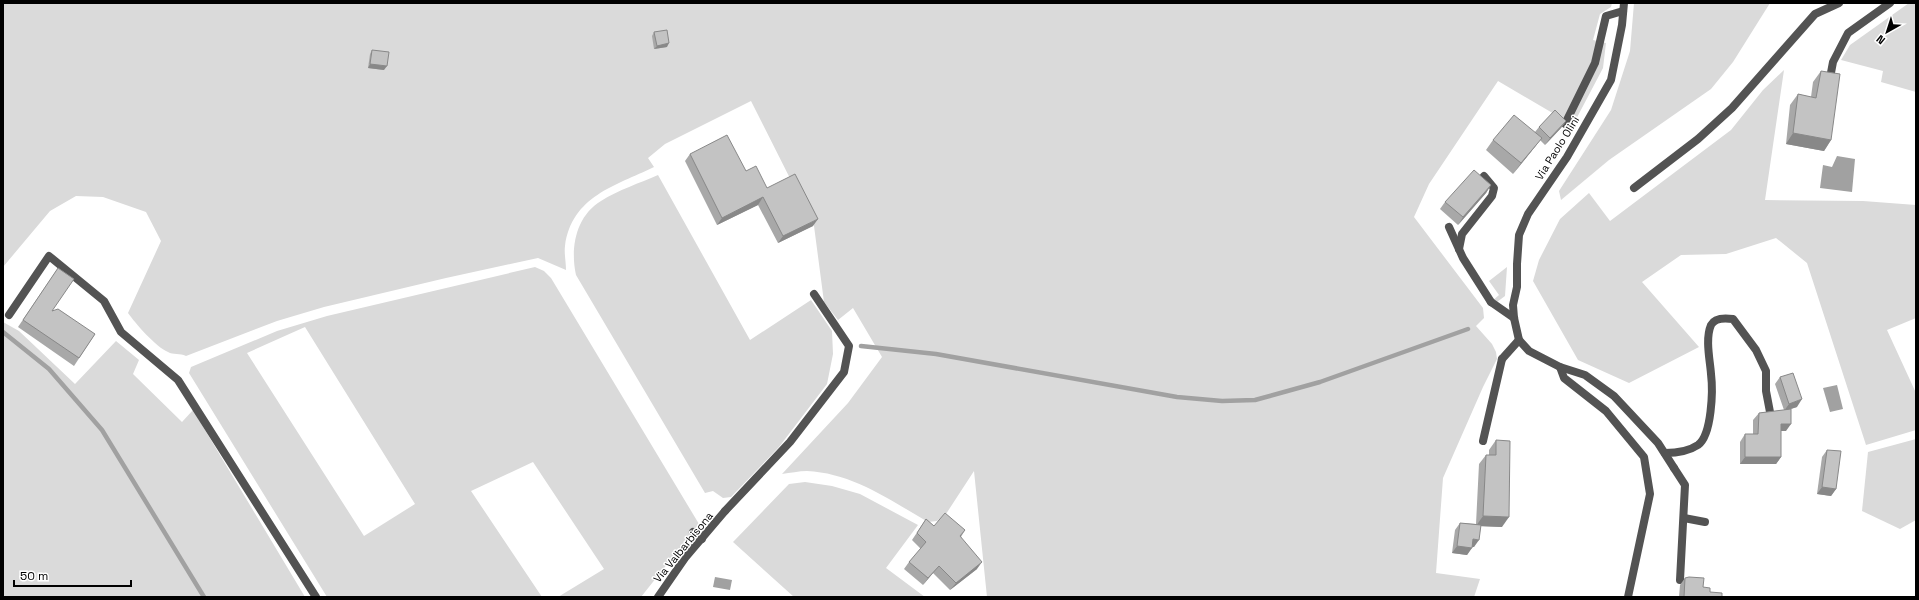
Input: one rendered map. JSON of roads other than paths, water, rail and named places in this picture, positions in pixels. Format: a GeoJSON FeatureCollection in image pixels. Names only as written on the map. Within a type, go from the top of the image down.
{"type":"FeatureCollection","features":[{"type":"Feature","properties":{"kind":"street"},"geometry":{"type":"LineString","coordinates":[[1634,188],[1698,139],[1732,108],[1815,14],[1839,3]]}},
{"type":"Feature","properties":{"kind":"street"},"geometry":{"type":"LineString","coordinates":[[1830,78],[1832,62],[1848,33],[1890,3]]}},
{"type":"Feature","properties":{"kind":"street"},"geometry":{"type":"LineString","coordinates":[[1565,124],[1595,63],[1606,16],[1624,7]]}},
{"type":"Feature","properties":{"kind":"street","name":"Via Paolo Olini"},"geometry":{"type":"LineString","coordinates":[[1519,340],[1514,318],[1513,305],[1517,288],[1519,235],[1528,214],[1567,157],[1611,80],[1624,7]]}},
{"type":"Feature","properties":{"kind":"street"},"geometry":{"type":"LineString","coordinates":[[1459,249],[1462,234],[1492,196],[1494,188],[1484,176]]}},
{"type":"Feature","properties":{"kind":"street"},"geometry":{"type":"LineString","coordinates":[[1449,227],[1459,249],[1491,302],[1514,318]]}},
{"type":"Feature","properties":{"kind":"street"},"geometry":{"type":"LineString","coordinates":[[10,315],[48,256],[104,302],[121,332],[178,380],[316,597]]}},
{"type":"Feature","properties":{"kind":"street","name":"Via Valbarbisona"},"geometry":{"type":"LineString","coordinates":[[658,597],[685,558],[725,511],[790,442],[844,372],[849,346],[814,294]]}},
{"type":"Feature","properties":{"kind":"street"},"geometry":{"type":"LineString","coordinates":[[1665,453],[1684,451],[1698,445],[1705,436],[1709,421],[1712,393],[1709,339],[1711,324],[1724,317],[1733,319],[1756,350],[1766,371],[1766,390],[1770,412]]}},
{"type":"Feature","properties":{"kind":"street"},"geometry":{"type":"LineString","coordinates":[[1483,441],[1502,359],[1519,340],[1529,351],[1560,367],[1585,375],[1614,396],[1658,443],[1684,485],[1684,518],[1680,580]]}},
{"type":"Feature","properties":{"kind":"street"},"geometry":{"type":"LineString","coordinates":[[1560,367],[1564,378],[1606,412],[1644,457],[1650,494],[1628,597]]}},
{"type":"Feature","properties":{"kind":"street"},"geometry":{"type":"LineString","coordinates":[[1684,518],[1705,522]]}},
{"type":"Feature","properties":{"kind":"street"},"geometry":{"type":"LineString","coordinates":[[693,532],[702,539]]}},
{"type":"Feature","properties":{"kind":"waterway"},"geometry":{"type":"LineString","coordinates":[[861,346],[936,354],[1177,397],[1222,401],[1255,400],[1320,382],[1468,329]]}},
{"type":"Feature","properties":{"kind":"waterway"},"geometry":{"type":"LineString","coordinates":[[3,332],[49,369],[102,430],[204,597]]}}]}
